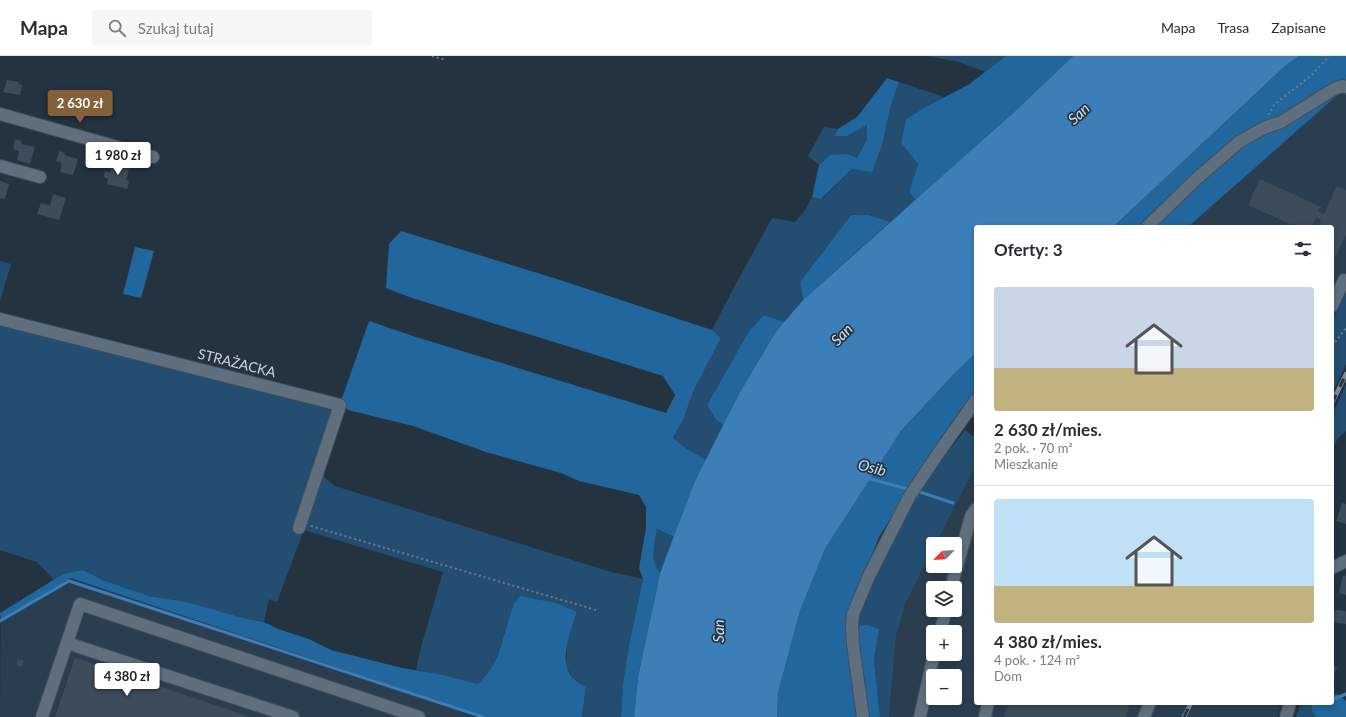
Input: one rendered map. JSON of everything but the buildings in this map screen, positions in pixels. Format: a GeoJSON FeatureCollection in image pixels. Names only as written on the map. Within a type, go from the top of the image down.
{"type":"FeatureCollection","features":[{"type":"Feature","properties":{"kind":"street"},"geometry":{"type":"LineString","coordinates":[[1149,225],[1194,181],[1240,142],[1264,128],[1281,122],[1334,89],[1342,86],[1346,87]]}},
{"type":"Feature","properties":{"kind":"street"},"geometry":{"type":"LineString","coordinates":[[0,114],[153,157]]}},
{"type":"Feature","properties":{"kind":"street"},"geometry":{"type":"LineString","coordinates":[[0,166],[40,177]]}},
{"type":"Feature","properties":{"kind":"street"},"geometry":{"type":"LineString","coordinates":[[1334,302],[1344,280]]}},
{"type":"Feature","properties":{"kind":"street","name":"STRAŻACKA"},"geometry":{"type":"LineString","coordinates":[[0,319],[340,405],[300,525]]}},
{"type":"Feature","properties":{"kind":"street"},"geometry":{"type":"LineString","coordinates":[[864,717],[853,645],[853,614],[869,576],[916,485],[974,403]]}},
{"type":"Feature","properties":{"kind":"street"},"geometry":{"type":"LineString","coordinates":[[953,581],[969,521],[974,512]]}},
{"type":"Feature","properties":{"kind":"street"},"geometry":{"type":"LineString","coordinates":[[1334,567],[1346,561]]}},
{"type":"Feature","properties":{"kind":"street"},"geometry":{"type":"LineString","coordinates":[[42,717],[80,604],[419,717]]}},
{"type":"Feature","properties":{"kind":"street"},"geometry":{"type":"LineString","coordinates":[[67,643],[293,717]]}},
{"type":"Feature","properties":{"kind":"street"},"geometry":{"type":"LineString","coordinates":[[920,717],[932,661]]}},
{"type":"Feature","properties":{"kind":"street"},"geometry":{"type":"LineString","coordinates":[[985,717],[988,705]]}},
{"type":"Feature","properties":{"kind":"street"},"geometry":{"type":"LineString","coordinates":[[1144,717],[1149,705]]}},
{"type":"Feature","properties":{"kind":"street"},"geometry":{"type":"LineString","coordinates":[[1286,717],[1289,705]]}},
{"type":"Feature","properties":{"kind":"path"},"geometry":{"type":"LineString","coordinates":[[432,56],[446,60]]}},
{"type":"Feature","properties":{"kind":"path"},"geometry":{"type":"LineString","coordinates":[[1264,128],[1266,118],[1274,105],[1312,74],[1329,56]]}},
{"type":"Feature","properties":{"kind":"path"},"geometry":{"type":"LineString","coordinates":[[1334,343],[1346,328]]}},
{"type":"Feature","properties":{"kind":"path"},"geometry":{"type":"LineString","coordinates":[[300,525],[596,610]]}},
{"type":"Feature","properties":{"kind":"shaded area"},"geometry":{"type":"Polygon","coordinates":[[[927,56],[1007,56],[986,72],[959,62],[927,56]]]}},
{"type":"Feature","properties":{"kind":"shaded area"},"geometry":{"type":"Polygon","coordinates":[[[1006,56],[1073,56],[1013,113],[916,200],[909,192],[918,164],[901,143],[906,119],[927,106],[968,85],[1006,56]]]}},
{"type":"Feature","properties":{"kind":"shaded area"},"geometry":{"type":"Polygon","coordinates":[[[1299,56],[1346,56],[1346,95],[1342,91],[1190,225],[1115,225],[1285,66],[1299,56]]]}},
{"type":"Feature","properties":{"kind":"shaded area"},"geometry":{"type":"Polygon","coordinates":[[[887,78],[899,82],[890,108],[882,145],[872,172],[852,169],[821,199],[812,197],[819,165],[830,155],[848,154],[857,158],[867,139],[867,125],[847,136],[834,136],[838,129],[857,117],[887,78]]]}},
{"type":"Feature","properties":{"kind":"shaded area"},"geometry":{"type":"Polygon","coordinates":[[[899,82],[944,97],[906,119],[901,143],[918,164],[909,192],[916,200],[890,222],[869,215],[851,215],[800,282],[803,300],[785,322],[764,315],[749,331],[707,405],[716,420],[724,425],[706,460],[687,449],[673,438],[683,420],[694,390],[721,338],[712,330],[772,218],[795,222],[806,209],[812,197],[822,199],[852,169],[890,108],[899,82]]]}},
{"type":"Feature","properties":{"kind":"shaded area"},"geometry":{"type":"Polygon","coordinates":[[[1342,90],[1346,95],[1346,294],[1334,316],[1334,225],[1190,225],[1342,90]]]}},
{"type":"Feature","properties":{"kind":"shaded area"},"geometry":{"type":"Polygon","coordinates":[[[867,125],[867,139],[857,158],[830,155],[819,165],[808,156],[824,127],[838,129],[834,136],[867,125]]]}},
{"type":"Feature","properties":{"kind":"shaded area"},"geometry":{"type":"Polygon","coordinates":[[[851,215],[869,215],[890,222],[803,300],[800,282],[851,215]]]}},
{"type":"Feature","properties":{"kind":"shaded area"},"geometry":{"type":"Polygon","coordinates":[[[401,231],[557,279],[712,330],[721,338],[694,390],[683,420],[673,438],[687,449],[706,460],[694,483],[674,537],[657,529],[654,546],[654,558],[660,573],[638,677],[634,717],[621,717],[623,683],[629,645],[643,579],[639,568],[646,528],[646,507],[639,495],[579,481],[561,473],[486,452],[413,426],[348,410],[341,401],[369,321],[416,337],[666,413],[675,395],[663,376],[409,297],[386,288],[389,244],[401,231]]]}},
{"type":"Feature","properties":{"kind":"shaded area"},"geometry":{"type":"Polygon","coordinates":[[[135,247],[154,251],[141,298],[123,294],[135,247]]]}},
{"type":"Feature","properties":{"kind":"shaded area"},"geometry":{"type":"Polygon","coordinates":[[[0,261],[11,264],[0,301],[0,261]]]}},
{"type":"Feature","properties":{"kind":"shaded area"},"geometry":{"type":"Polygon","coordinates":[[[1346,294],[1346,364],[1334,390],[1334,316],[1346,294]]]}},
{"type":"Feature","properties":{"kind":"shaded area"},"geometry":{"type":"Polygon","coordinates":[[[764,315],[785,322],[775,333],[740,392],[724,425],[716,420],[707,405],[749,331],[764,315]]]}},
{"type":"Feature","properties":{"kind":"shaded area"},"geometry":{"type":"Polygon","coordinates":[[[0,325],[332,410],[293,530],[304,530],[277,602],[269,599],[264,622],[247,619],[187,602],[149,596],[105,581],[83,570],[63,574],[54,580],[37,562],[0,550],[0,325]]]}},
{"type":"Feature","properties":{"kind":"shaded area"},"geometry":{"type":"Polygon","coordinates":[[[974,355],[974,418],[961,409],[940,439],[879,537],[850,610],[846,636],[858,717],[777,717],[778,693],[800,611],[825,549],[901,431],[952,376],[974,355]]]}},
{"type":"Feature","properties":{"kind":"shaded area"},"geometry":{"type":"Polygon","coordinates":[[[1346,385],[1346,431],[1338,438],[1334,446],[1334,411],[1346,385]]]}},
{"type":"Feature","properties":{"kind":"shaded area"},"geometry":{"type":"Polygon","coordinates":[[[965,430],[974,437],[974,469],[940,537],[926,537],[926,563],[906,602],[896,636],[889,717],[880,717],[874,659],[879,629],[855,626],[869,589],[925,481],[965,430]]]}},
{"type":"Feature","properties":{"kind":"shaded area"},"geometry":{"type":"Polygon","coordinates":[[[974,469],[974,705],[1281,705],[1277,717],[889,717],[896,636],[906,602],[926,563],[926,573],[962,573],[962,537],[940,537],[974,469]]]}},
{"type":"Feature","properties":{"kind":"shaded area"},"geometry":{"type":"Polygon","coordinates":[[[324,473],[325,478],[335,486],[611,572],[643,579],[629,645],[623,683],[621,717],[582,717],[586,688],[573,678],[566,666],[567,639],[577,612],[513,605],[498,654],[489,672],[478,684],[416,670],[421,647],[443,572],[304,530],[324,473]]]}},
{"type":"Feature","properties":{"kind":"shaded area"},"geometry":{"type":"Polygon","coordinates":[[[657,529],[674,537],[660,573],[654,557],[657,529]]]}},
{"type":"Feature","properties":{"kind":"shaded area"},"geometry":{"type":"Polygon","coordinates":[[[83,570],[105,581],[149,596],[187,602],[247,619],[264,622],[278,629],[309,639],[331,650],[402,668],[438,674],[478,684],[489,672],[498,655],[513,605],[520,596],[556,603],[577,612],[567,646],[566,663],[568,671],[573,678],[586,687],[582,717],[484,717],[71,578],[1,621],[0,613],[63,574],[83,570]]]}},
{"type":"Feature","properties":{"kind":"shaded area"},"geometry":{"type":"Polygon","coordinates":[[[71,578],[484,717],[0,717],[1,621],[71,578]]]}},
{"type":"Feature","properties":{"kind":"shaded area"},"geometry":{"type":"Polygon","coordinates":[[[867,625],[879,629],[874,659],[880,717],[869,717],[860,645],[855,626],[867,625]]]}},
{"type":"Feature","properties":{"kind":"shaded area"},"geometry":{"type":"Polygon","coordinates":[[[1338,694],[1346,701],[1346,717],[1316,717],[1311,705],[1334,705],[1334,695],[1338,694]]]}},
{"type":"Feature","properties":{"kind":"shaded area"},"geometry":{"type":"Polygon","coordinates":[[[1300,705],[1311,705],[1316,717],[1296,717],[1300,705]]]}},
{"type":"Feature","properties":{"kind":"water","name":"San"},"geometry":{"type":"Polygon","coordinates":[[[1073,56],[1299,56],[1285,66],[1115,225],[974,225],[974,355],[952,376],[901,431],[825,549],[800,611],[778,693],[777,717],[634,717],[638,677],[660,573],[694,483],[740,392],[775,333],[803,300],[1013,113],[1073,56]]]}},
{"type":"Feature","properties":{"kind":"waterway","name":"Osib"},"geometry":{"type":"LineString","coordinates":[[867,478],[911,490]]}},
{"type":"Feature","properties":{"kind":"waterway","name":"Osib"},"geometry":{"type":"LineString","coordinates":[[917,491],[953,503]]}},
{"type":"Feature","properties":{"kind":"waterway"},"geometry":{"type":"LineString","coordinates":[[0,621],[69,581],[483,717]]}},
{"type":"Feature","properties":{"kind":"waterway","name":"Osib"},"geometry":{"type":"LineString","coordinates":[[1334,699],[1346,694]]}},
{"type":"Feature","properties":{"kind":"railway"},"geometry":{"type":"LineString","coordinates":[[1334,399],[1346,374]]}},
{"type":"Feature","properties":{"kind":"railway"},"geometry":{"type":"LineString","coordinates":[[1184,717],[1190,705]]}}]}
